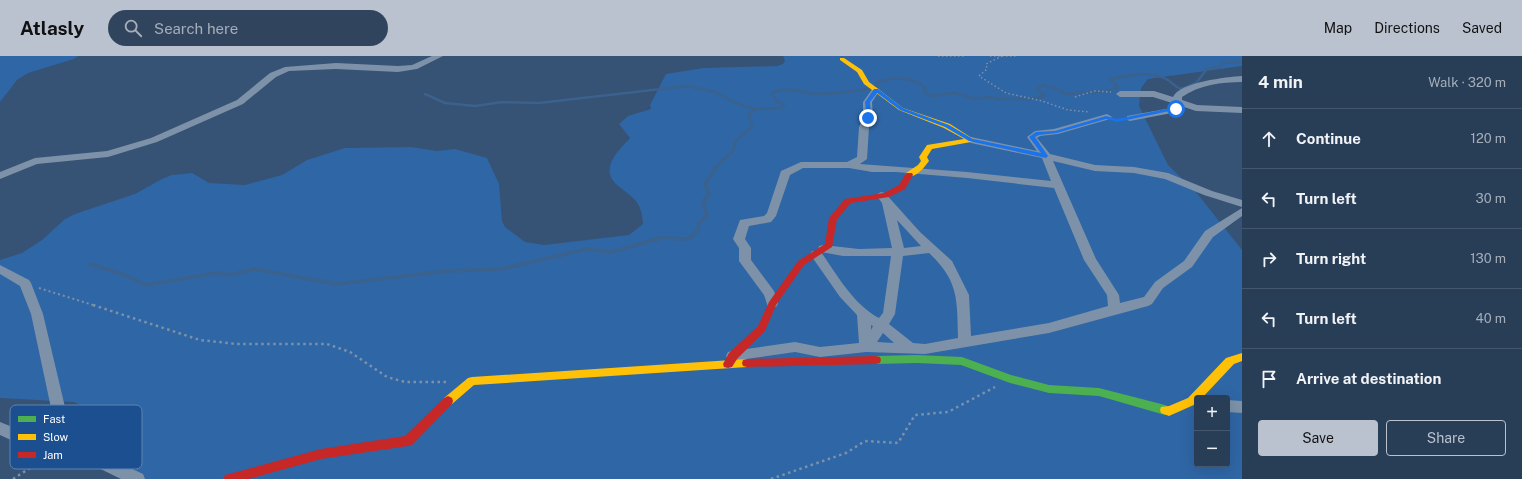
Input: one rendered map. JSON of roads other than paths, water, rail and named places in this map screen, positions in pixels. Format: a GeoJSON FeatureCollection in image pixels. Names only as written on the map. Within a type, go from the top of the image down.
{"type":"FeatureCollection","features":[{"type":"Feature","properties":{"kind":"street"},"geometry":{"type":"LineString","coordinates":[[0,176],[36,161],[108,154],[154,140],[240,102],[273,75],[288,69],[336,66],[398,69],[414,67],[439,56]]}},
{"type":"Feature","properties":{"kind":"street"},"geometry":{"type":"LineString","coordinates":[[842,59],[860,71],[866,83],[901,109],[947,126],[971,140],[1095,168],[1134,170],[1168,176],[1208,193],[1242,204]]}},
{"type":"Feature","properties":{"kind":"street"},"geometry":{"type":"LineString","coordinates":[[1130,118],[1174,110],[1178,96],[1188,90],[1212,82],[1242,79]]}},
{"type":"Feature","properties":{"kind":"street"},"geometry":{"type":"LineString","coordinates":[[849,165],[862,159],[864,127],[868,118],[867,102],[876,90]]}},
{"type":"Feature","properties":{"kind":"street"},"geometry":{"type":"LineString","coordinates":[[1120,94],[1154,94],[1196,108],[1242,110]]}},
{"type":"Feature","properties":{"kind":"street"},"geometry":{"type":"LineString","coordinates":[[1106,117],[1056,132],[1038,133],[1032,137],[1046,156],[1090,260],[1113,295],[1115,308]]}},
{"type":"Feature","properties":{"kind":"street"},"geometry":{"type":"LineString","coordinates":[[730,360],[762,328],[772,304],[801,264],[829,245],[833,218],[848,201],[883,199],[902,187],[910,174],[921,167],[925,162],[923,157],[930,147],[971,140]]}},
{"type":"Feature","properties":{"kind":"street"},"geometry":{"type":"LineString","coordinates":[[772,304],[770,294],[746,261],[745,248],[739,239],[744,223],[767,219],[772,214],[785,173],[801,165],[849,165],[872,169],[896,169],[914,172],[967,175],[1058,185]]}},
{"type":"Feature","properties":{"kind":"street"},"geometry":{"type":"LineString","coordinates":[[883,199],[916,235],[948,264],[963,295],[965,342]]}},
{"type":"Feature","properties":{"kind":"street"},"geometry":{"type":"LineString","coordinates":[[866,347],[890,314],[898,251],[898,246],[883,199]]}},
{"type":"Feature","properties":{"kind":"street"},"geometry":{"type":"LineString","coordinates":[[730,360],[795,347],[820,352],[866,347],[925,349],[1006,334],[1049,328],[1115,308],[1148,301],[1160,285],[1188,264],[1209,234],[1242,211]]}},
{"type":"Feature","properties":{"kind":"street"},"geometry":{"type":"LineString","coordinates":[[819,251],[838,253],[911,252],[932,249]]}},
{"type":"Feature","properties":{"kind":"street"},"geometry":{"type":"LineString","coordinates":[[819,251],[844,294],[863,315],[882,325],[911,349]]}},
{"type":"Feature","properties":{"kind":"street"},"geometry":{"type":"LineString","coordinates":[[0,269],[25,283],[37,314],[57,405]]}},
{"type":"Feature","properties":{"kind":"street"},"geometry":{"type":"LineString","coordinates":[[863,315],[866,347]]}},
{"type":"Feature","properties":{"kind":"street"},"geometry":{"type":"LineString","coordinates":[[1200,395],[1230,361],[1242,357]]}},
{"type":"Feature","properties":{"kind":"street"},"geometry":{"type":"LineString","coordinates":[[229,479],[321,454],[408,441],[438,410],[472,381],[730,360],[917,359],[962,361],[1010,379],[1049,389],[1099,392],[1169,410],[1194,402]]}},
{"type":"Feature","properties":{"kind":"street"},"geometry":{"type":"LineString","coordinates":[[1230,406],[1242,408]]}},
{"type":"Feature","properties":{"kind":"street"},"geometry":{"type":"LineString","coordinates":[[0,428],[10,433]]}},
{"type":"Feature","properties":{"kind":"street"},"geometry":{"type":"LineString","coordinates":[[116,469],[137,479]]}},
{"type":"Feature","properties":{"kind":"waterway"},"geometry":{"type":"LineString","coordinates":[[755,109],[780,108],[784,105],[776,101],[772,93],[778,91],[790,90],[815,94],[835,93],[877,88],[877,82],[896,78],[914,81],[925,88],[925,93],[932,96],[955,93],[975,99],[989,97],[997,99],[1032,99],[1045,96],[1037,89],[1043,85],[1058,89],[1064,94],[1107,91],[1118,87],[1110,79],[1138,74],[1159,76],[1181,89],[1196,83],[1207,69],[1220,67],[1222,63],[1242,62]]}},
{"type":"Feature","properties":{"kind":"waterway"},"geometry":{"type":"LineString","coordinates":[[425,94],[445,103],[475,106],[502,102],[539,103],[687,86],[715,92],[736,103],[755,109]]}},
{"type":"Feature","properties":{"kind":"waterway"},"geometry":{"type":"LineString","coordinates":[[716,167],[734,150],[735,141],[752,127],[749,114],[755,109]]}},
{"type":"Feature","properties":{"kind":"waterway"},"geometry":{"type":"LineString","coordinates":[[90,264],[125,275],[146,285],[216,273],[231,275],[254,269],[337,284],[447,271],[501,269],[587,249],[611,252],[661,238],[689,239],[698,230],[699,223],[707,216],[703,203],[709,193],[705,184],[716,167]]}}]}
